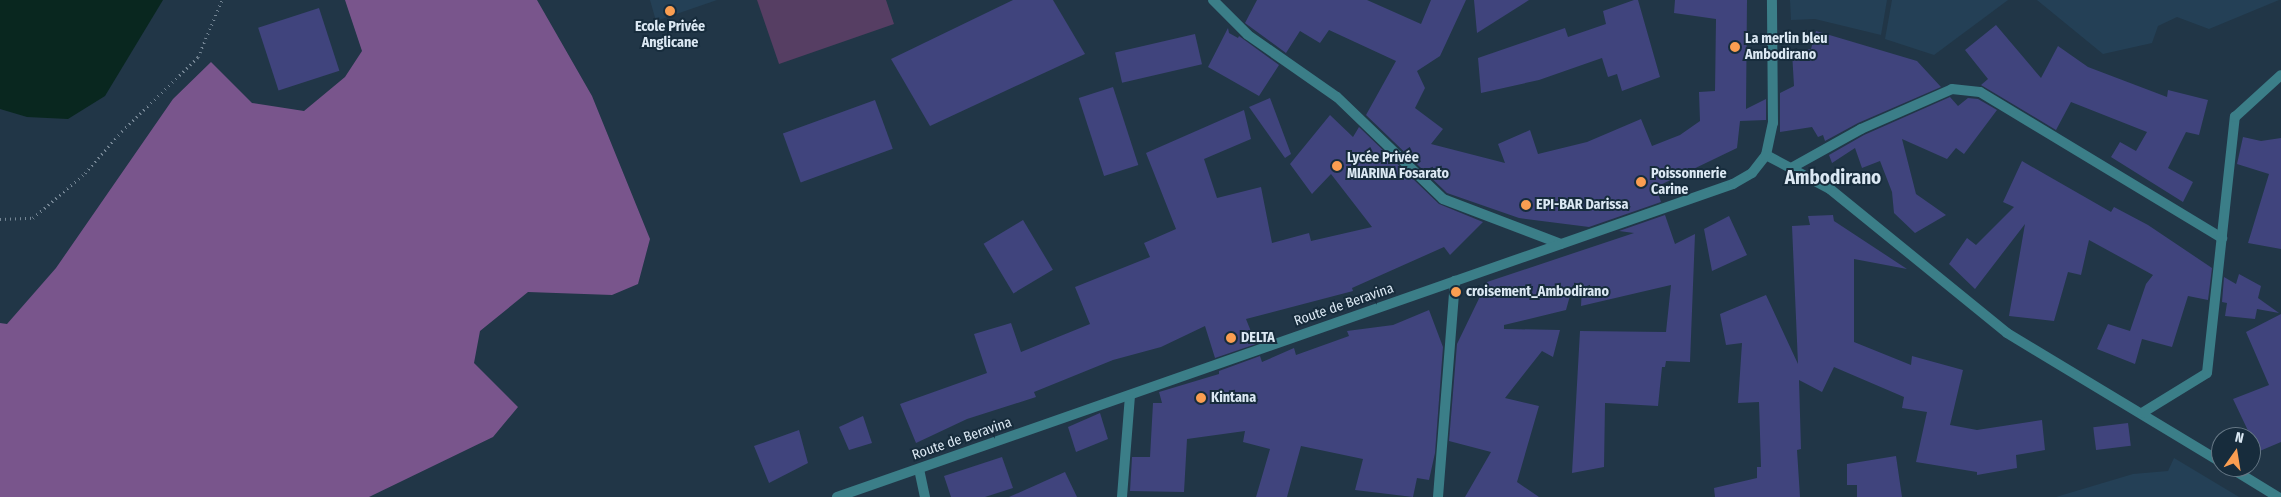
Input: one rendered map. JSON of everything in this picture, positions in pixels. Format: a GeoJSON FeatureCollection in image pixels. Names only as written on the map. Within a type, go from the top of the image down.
{"type":"FeatureCollection","features":[{"type":"Feature","properties":{"kind":"street"},"geometry":{"type":"LineString","coordinates":[[1213,0],[1248,35],[1337,97],[1443,199],[1561,244]]}},
{"type":"Feature","properties":{"kind":"street"},"geometry":{"type":"LineString","coordinates":[[1772,0],[1773,123],[1766,155],[1830,189],[2007,333],[2211,456]]}},
{"type":"Feature","properties":{"kind":"street"},"geometry":{"type":"LineString","coordinates":[[2142,413],[2207,373],[2235,117],[2281,75]]}},
{"type":"Feature","properties":{"kind":"street"},"geometry":{"type":"LineString","coordinates":[[1791,168],[1861,130],[1952,89],[1980,92],[2222,238]]}},
{"type":"Feature","properties":{"kind":"street","name":"Route de Beravina"},"geometry":{"type":"LineString","coordinates":[[837,497],[1732,184],[1752,173],[1766,155]]}},
{"type":"Feature","properties":{"kind":"street"},"geometry":{"type":"LineString","coordinates":[[1438,497],[1455,281]]}},
{"type":"Feature","properties":{"kind":"street"},"geometry":{"type":"LineString","coordinates":[[1122,497],[1130,395]]}},
{"type":"Feature","properties":{"kind":"street"},"geometry":{"type":"LineString","coordinates":[[919,469],[925,497]]}},
{"type":"Feature","properties":{"kind":"street"},"geometry":{"type":"LineString","coordinates":[[2245,477],[2278,497]]}},
{"type":"Feature","properties":{"kind":"path"},"geometry":{"type":"LineString","coordinates":[[0,220],[33,218],[86,173],[122,131],[198,57],[222,0]]}},
{"type":"Feature","properties":{"kind":"shaded area"},"geometry":{"type":"Polygon","coordinates":[[[0,0],[163,0],[105,96],[68,119],[27,117],[0,109],[0,0]]]}},
{"type":"Feature","properties":{"kind":"shaded area"},"geometry":{"type":"Polygon","coordinates":[[[345,0],[537,0],[592,96],[650,239],[638,284],[612,295],[528,292],[480,331],[474,363],[518,407],[493,437],[369,497],[0,497],[0,323],[7,324],[56,268],[173,99],[211,62],[252,103],[304,111],[345,77],[362,51],[345,0]]]}},
{"type":"Feature","properties":{"kind":"shaded area","name":"Ecole Privée Anglicane"},"geometry":{"type":"Polygon","coordinates":[[[650,0],[717,0],[656,21],[650,0]]]}},
{"type":"Feature","properties":{"kind":"shaded area"},"geometry":{"type":"Polygon","coordinates":[[[757,0],[886,0],[894,24],[779,64],[757,0]]]}},
{"type":"Feature","properties":{"kind":"shaded area"},"geometry":{"type":"Polygon","coordinates":[[[1790,0],[1887,0],[1881,35],[1815,19],[1791,20],[1790,0]]]}},
{"type":"Feature","properties":{"kind":"shaded area"},"geometry":{"type":"Polygon","coordinates":[[[1892,0],[2008,0],[1934,55],[1885,39],[1892,0]]]}},
{"type":"Feature","properties":{"kind":"shaded area"},"geometry":{"type":"Polygon","coordinates":[[[2037,0],[2279,0],[2209,29],[2177,17],[2158,26],[2152,43],[2103,54],[2037,0]]]}},
{"type":"Feature","properties":{"kind":"shaded area"},"geometry":{"type":"Polygon","coordinates":[[[2174,458],[2239,497],[2056,497],[2133,474],[2168,471],[2174,458]]]}},
{"type":"Feature","properties":{"kind":"building"},"geometry":{"type":"Polygon","coordinates":[[[1013,0],[1053,0],[1085,54],[930,126],[891,59],[1013,0]]]}},
{"type":"Feature","properties":{"kind":"building"},"geometry":{"type":"Polygon","coordinates":[[[1257,0],[1367,0],[1421,24],[1431,0],[1466,0],[1440,56],[1417,71],[1425,88],[1415,108],[1443,129],[1431,144],[1505,163],[1498,144],[1530,130],[1538,154],[1587,142],[1641,119],[1652,146],[1680,135],[1700,121],[1699,92],[1715,91],[1716,19],[1674,13],[1675,0],[1747,0],[1746,109],[1766,99],[1766,120],[1740,121],[1737,148],[1656,187],[1661,202],[1589,227],[1519,218],[1447,193],[1366,115],[1396,61],[1329,30],[1320,43],[1300,31],[1286,53],[1245,23],[1257,0]]]}},
{"type":"Feature","properties":{"kind":"building"},"geometry":{"type":"Polygon","coordinates":[[[1474,0],[1529,0],[1477,33],[1474,0]]]}},
{"type":"Feature","properties":{"kind":"building"},"geometry":{"type":"Polygon","coordinates":[[[1638,0],[1660,77],[1622,91],[1617,74],[1608,77],[1602,58],[1539,80],[1481,93],[1478,58],[1565,28],[1568,37],[1606,24],[1603,11],[1638,0]]]}},
{"type":"Feature","properties":{"kind":"building"},"geometry":{"type":"Polygon","coordinates":[[[319,8],[339,71],[279,91],[258,28],[319,8]]]}},
{"type":"Feature","properties":{"kind":"building"},"geometry":{"type":"Polygon","coordinates":[[[1996,25],[2041,78],[2058,46],[2088,67],[2167,97],[2168,90],[2208,100],[2199,135],[2186,132],[2168,168],[2193,182],[2183,202],[2111,157],[2120,142],[2136,151],[2147,132],[2071,102],[2056,130],[1981,85],[1988,79],[1965,50],[1996,25]]]}},
{"type":"Feature","properties":{"kind":"building"},"geometry":{"type":"Polygon","coordinates":[[[1228,28],[1229,33],[1238,38],[1239,36],[1279,65],[1259,96],[1208,67],[1228,28]]]}},
{"type":"Feature","properties":{"kind":"building"},"geometry":{"type":"Polygon","coordinates":[[[1816,31],[1917,61],[1941,87],[1858,123],[1825,141],[1823,135],[1818,137],[1812,127],[1780,132],[1780,93],[1794,86],[1792,52],[1811,49],[1816,31]]]}},
{"type":"Feature","properties":{"kind":"building"},"geometry":{"type":"Polygon","coordinates":[[[1195,34],[1202,64],[1122,83],[1115,52],[1195,34]]]}},
{"type":"Feature","properties":{"kind":"building"},"geometry":{"type":"Polygon","coordinates":[[[1113,87],[1138,165],[1104,176],[1079,98],[1113,87]]]}},
{"type":"Feature","properties":{"kind":"building"},"geometry":{"type":"Polygon","coordinates":[[[1950,97],[1958,106],[1968,98],[1978,99],[1997,110],[1964,154],[1956,148],[1947,159],[1902,139],[1916,194],[1946,215],[1915,233],[1894,213],[1892,192],[1880,161],[1862,168],[1855,148],[1832,163],[1829,155],[1864,135],[1950,97]]]}},
{"type":"Feature","properties":{"kind":"building"},"geometry":{"type":"Polygon","coordinates":[[[1270,98],[1291,154],[1285,158],[1249,107],[1270,98]]]}},
{"type":"Feature","properties":{"kind":"building"},"geometry":{"type":"Polygon","coordinates":[[[875,100],[893,149],[801,182],[783,134],[875,100]]]}},
{"type":"Feature","properties":{"kind":"building"},"geometry":{"type":"Polygon","coordinates":[[[1244,110],[1251,139],[1204,159],[1217,198],[1261,187],[1272,243],[1309,233],[1311,241],[1372,227],[1331,174],[1312,194],[1290,164],[1330,115],[1353,137],[1359,127],[1439,204],[1483,222],[1450,255],[1444,247],[1352,288],[1353,291],[1246,319],[1256,344],[1215,358],[1205,326],[1161,347],[1113,360],[1034,392],[1036,397],[967,419],[916,443],[900,404],[987,373],[974,334],[1011,323],[1021,352],[1090,324],[1075,287],[1150,257],[1144,243],[1176,229],[1146,153],[1244,110]]]}},
{"type":"Feature","properties":{"kind":"building"},"geometry":{"type":"Polygon","coordinates":[[[2243,137],[2261,141],[2281,138],[2281,249],[2248,243],[2269,174],[2237,164],[2243,137]]]}},
{"type":"Feature","properties":{"kind":"building"},"geometry":{"type":"Polygon","coordinates":[[[2022,161],[2111,212],[2114,207],[2148,225],[2212,268],[2208,300],[2188,296],[2172,347],[2142,339],[2135,364],[2097,349],[2108,324],[2130,331],[2146,284],[2153,275],[2089,240],[2081,275],[2068,272],[2054,321],[2009,316],[2025,224],[1975,289],[1949,264],[1967,238],[1976,245],[2014,207],[2003,202],[2022,161]]]}},
{"type":"Feature","properties":{"kind":"building"},"geometry":{"type":"Polygon","coordinates":[[[1665,215],[1675,244],[1695,234],[1690,362],[1666,361],[1665,367],[1662,367],[1658,406],[1605,403],[1604,467],[1572,473],[1580,331],[1666,332],[1671,285],[1581,306],[1582,286],[1573,285],[1566,310],[1504,325],[1504,329],[1560,330],[1553,357],[1542,351],[1505,398],[1539,406],[1517,482],[1539,497],[1465,497],[1491,452],[1449,441],[1457,344],[1487,282],[1634,233],[1619,231],[1665,215]]]}},
{"type":"Feature","properties":{"kind":"building"},"geometry":{"type":"Polygon","coordinates":[[[1833,215],[1834,221],[1907,269],[1854,259],[1854,342],[1911,365],[1912,356],[1963,370],[1950,425],[1977,430],[2042,420],[2045,450],[2016,455],[2017,468],[1977,475],[1977,472],[1916,462],[1927,412],[1902,408],[1904,397],[1834,367],[1822,392],[1799,380],[1801,449],[1797,450],[1800,497],[1715,497],[1714,488],[1757,478],[1757,467],[1761,467],[1759,402],[1738,403],[1742,343],[1726,345],[1720,314],[1766,295],[1798,364],[1792,226],[1810,225],[1808,216],[1833,215]]]}},
{"type":"Feature","properties":{"kind":"building"},"geometry":{"type":"Polygon","coordinates":[[[1729,216],[1747,255],[1712,271],[1704,229],[1729,216]]]}},
{"type":"Feature","properties":{"kind":"building"},"geometry":{"type":"Polygon","coordinates":[[[1023,220],[1053,270],[1013,293],[984,244],[1023,220]]]}},
{"type":"Feature","properties":{"kind":"building"},"geometry":{"type":"Polygon","coordinates":[[[2239,274],[2261,286],[2258,298],[2279,313],[2257,309],[2255,319],[2225,316],[2227,303],[2222,302],[2224,277],[2236,284],[2239,274]]]}},
{"type":"Feature","properties":{"kind":"building"},"geometry":{"type":"Polygon","coordinates":[[[1429,310],[1443,347],[1435,453],[1429,480],[1417,478],[1413,497],[1355,490],[1363,459],[1301,446],[1287,497],[1256,497],[1270,449],[1243,442],[1245,431],[1187,439],[1184,492],[1130,491],[1132,457],[1150,457],[1153,403],[1162,403],[1159,392],[1219,374],[1219,371],[1260,356],[1262,362],[1294,348],[1296,355],[1349,336],[1347,331],[1393,325],[1429,310]]]}},
{"type":"Feature","properties":{"kind":"building"},"geometry":{"type":"Polygon","coordinates":[[[2281,314],[2281,442],[2261,450],[2261,427],[2246,427],[2233,399],[2269,385],[2246,332],[2281,314]]]}},
{"type":"Feature","properties":{"kind":"building"},"geometry":{"type":"Polygon","coordinates":[[[1100,413],[1108,439],[1076,452],[1068,427],[1100,413]]]}},
{"type":"Feature","properties":{"kind":"building"},"geometry":{"type":"Polygon","coordinates":[[[863,416],[872,443],[849,450],[839,427],[863,416]]]}},
{"type":"Feature","properties":{"kind":"building"},"geometry":{"type":"Polygon","coordinates":[[[2128,423],[2131,446],[2096,450],[2093,427],[2128,423]]]}},
{"type":"Feature","properties":{"kind":"building"},"geometry":{"type":"Polygon","coordinates":[[[799,430],[808,463],[769,483],[754,446],[799,430]]]}},
{"type":"Feature","properties":{"kind":"building"},"geometry":{"type":"Polygon","coordinates":[[[1896,456],[1902,497],[1857,497],[1857,485],[1847,485],[1847,464],[1896,456]]]}},
{"type":"Feature","properties":{"kind":"building"},"geometry":{"type":"Polygon","coordinates":[[[1002,457],[1013,488],[985,497],[951,497],[944,476],[1002,457]]]}},
{"type":"Feature","properties":{"kind":"building"},"geometry":{"type":"Polygon","coordinates":[[[1065,472],[1077,497],[1009,497],[1065,472]]]}},
{"type":"Feature","properties":{"kind":"place","name":"Ecole Privée Anglicane"},"geometry":{"type":"Point","coordinates":[670,11]}},
{"type":"Feature","properties":{"kind":"place","name":"La merlin bleu Ambodirano"},"geometry":{"type":"Point","coordinates":[1735,47]}},
{"type":"Feature","properties":{"kind":"place","name":"Lycée Privée MIARINA Fosarato"},"geometry":{"type":"Point","coordinates":[1337,166]}},
{"type":"Feature","properties":{"kind":"place","name":"Poissonnerie Carine"},"geometry":{"type":"Point","coordinates":[1641,182]}},
{"type":"Feature","properties":{"kind":"place","name":"EPI-BAR Darissa"},"geometry":{"type":"Point","coordinates":[1526,205]}},
{"type":"Feature","properties":{"kind":"place","name":"croisement_Ambodirano"},"geometry":{"type":"Point","coordinates":[1456,292]}},
{"type":"Feature","properties":{"kind":"place","name":"DELTA"},"geometry":{"type":"Point","coordinates":[1231,338]}},
{"type":"Feature","properties":{"kind":"place","name":"Kintana"},"geometry":{"type":"Point","coordinates":[1201,398]}},
{"type":"Feature","properties":{"kind":"district","name":"Ambodirano"},"geometry":{"type":"Point","coordinates":[1833,178]}}]}
